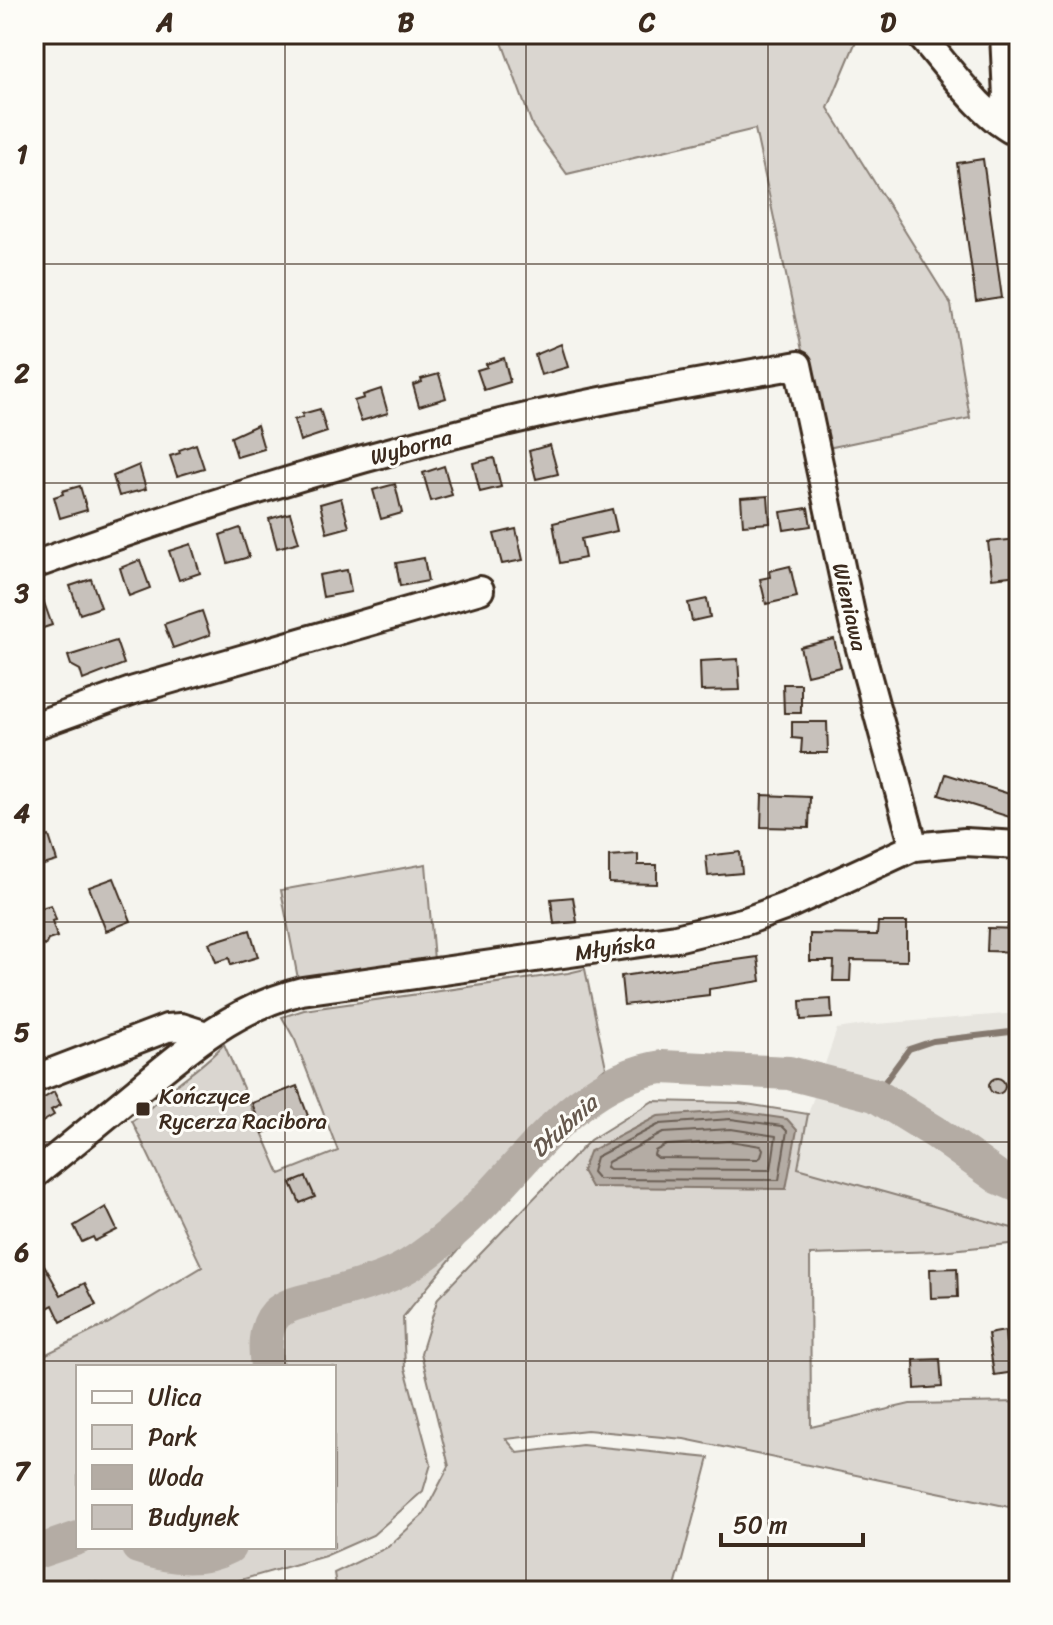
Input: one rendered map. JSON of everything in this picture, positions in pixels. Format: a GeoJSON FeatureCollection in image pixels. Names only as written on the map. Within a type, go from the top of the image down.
{"type":"FeatureCollection","features":[{"type":"Feature","properties":{"kind":"street"},"geometry":{"type":"LineString","coordinates":[[919,34],[1008,127]]}},
{"type":"Feature","properties":{"kind":"street"},"geometry":{"type":"LineString","coordinates":[[1004,34],[1008,127]]}},
{"type":"Feature","properties":{"kind":"street","name":"Wyborna"},"geometry":{"type":"LineString","coordinates":[[34,565],[258,490],[416,445],[563,410],[798,365]]}},
{"type":"Feature","properties":{"kind":"street","name":"Wieniawa"},"geometry":{"type":"LineString","coordinates":[[798,365],[853,623],[914,847]]}},
{"type":"Feature","properties":{"kind":"street"},"geometry":{"type":"LineString","coordinates":[[34,726],[134,690],[480,590]]}},
{"type":"Feature","properties":{"kind":"street","name":"Młyńska"},"geometry":{"type":"LineString","coordinates":[[34,1175],[206,1035],[262,1003],[302,991],[577,953],[715,929],[784,907],[914,847],[965,842],[1019,845]]}},
{"type":"Feature","properties":{"kind":"street"},"geometry":{"type":"LineString","coordinates":[[34,1079],[167,1028],[181,1027],[206,1035]]}},
{"type":"Feature","properties":{"kind":"shaded area"},"geometry":{"type":"Polygon","coordinates":[[[1019,1013],[1019,1230],[798,1168],[808,1114],[837,1029],[1019,1013]]]}},
{"type":"Feature","properties":{"kind":"green space"},"geometry":{"type":"Polygon","coordinates":[[[499,34],[859,34],[828,108],[951,305],[970,418],[823,449],[755,129],[567,174],[533,127],[499,34]]]}},
{"type":"Feature","properties":{"kind":"green space"},"geometry":{"type":"Polygon","coordinates":[[[426,864],[434,960],[299,984],[281,890],[426,864]]]}},
{"type":"Feature","properties":{"kind":"green space"},"geometry":{"type":"Polygon","coordinates":[[[585,969],[606,1067],[527,1132],[548,1150],[463,1244],[403,1317],[405,1368],[431,1464],[423,1491],[373,1535],[325,1556],[202,1591],[152,1591],[86,1581],[53,1591],[34,1591],[34,1360],[107,1324],[202,1267],[132,1121],[224,1044],[280,1174],[338,1151],[295,1040],[282,1017],[304,1010],[585,969]]]}},
{"type":"Feature","properties":{"kind":"green space"},"geometry":{"type":"Polygon","coordinates":[[[653,1101],[740,1103],[808,1114],[798,1168],[1019,1230],[1019,1243],[940,1251],[810,1255],[811,1427],[910,1404],[1019,1402],[1019,1509],[684,1439],[587,1430],[506,1439],[518,1453],[582,1445],[709,1458],[674,1591],[337,1591],[334,1573],[388,1547],[424,1514],[449,1466],[421,1353],[438,1298],[590,1140],[653,1101]]]}},
{"type":"Feature","properties":{"kind":"water"},"geometry":{"type":"Polygon","coordinates":[[[732,1111],[787,1119],[797,1130],[786,1189],[591,1187],[582,1171],[589,1152],[658,1116],[732,1111]]]}},
{"type":"Feature","properties":{"kind":"building"},"geometry":{"type":"Polygon","coordinates":[[[983,159],[1002,298],[976,302],[957,163],[983,159]]]}},
{"type":"Feature","properties":{"kind":"building"},"geometry":{"type":"Polygon","coordinates":[[[561,344],[568,367],[541,375],[535,355],[561,344]]]}},
{"type":"Feature","properties":{"kind":"building"},"geometry":{"type":"Polygon","coordinates":[[[504,358],[510,382],[484,390],[477,370],[504,358]]]}},
{"type":"Feature","properties":{"kind":"building"},"geometry":{"type":"Polygon","coordinates":[[[439,374],[446,398],[419,406],[413,385],[422,382],[421,379],[439,374]]]}},
{"type":"Feature","properties":{"kind":"building"},"geometry":{"type":"Polygon","coordinates":[[[381,389],[388,413],[361,421],[354,401],[381,389]]]}},
{"type":"Feature","properties":{"kind":"building"},"geometry":{"type":"Polygon","coordinates":[[[320,409],[327,432],[300,441],[294,420],[303,417],[302,414],[320,409]]]}},
{"type":"Feature","properties":{"kind":"building"},"geometry":{"type":"Polygon","coordinates":[[[257,425],[264,449],[237,457],[231,437],[257,425]]]}},
{"type":"Feature","properties":{"kind":"building"},"geometry":{"type":"Polygon","coordinates":[[[196,444],[204,468],[177,476],[170,456],[196,444]]]}},
{"type":"Feature","properties":{"kind":"building"},"geometry":{"type":"Polygon","coordinates":[[[550,445],[558,474],[536,479],[529,451],[550,445]]]}},
{"type":"Feature","properties":{"kind":"building"},"geometry":{"type":"Polygon","coordinates":[[[494,458],[501,487],[480,492],[473,463],[494,458]]]}},
{"type":"Feature","properties":{"kind":"building"},"geometry":{"type":"Polygon","coordinates":[[[139,465],[146,489],[119,496],[113,476],[139,465]]]}},
{"type":"Feature","properties":{"kind":"building"},"geometry":{"type":"Polygon","coordinates":[[[444,466],[452,495],[431,501],[423,473],[444,466]]]}},
{"type":"Feature","properties":{"kind":"building"},"geometry":{"type":"Polygon","coordinates":[[[395,484],[402,513],[381,519],[373,490],[395,484]]]}},
{"type":"Feature","properties":{"kind":"building"},"geometry":{"type":"Polygon","coordinates":[[[80,486],[87,510],[60,518],[54,497],[63,494],[62,491],[80,486]]]}},
{"type":"Feature","properties":{"kind":"building"},"geometry":{"type":"Polygon","coordinates":[[[768,496],[770,523],[743,525],[741,498],[768,496]]]}},
{"type":"Feature","properties":{"kind":"building"},"geometry":{"type":"Polygon","coordinates":[[[341,498],[349,527],[327,533],[320,504],[341,498]]]}},
{"type":"Feature","properties":{"kind":"building"},"geometry":{"type":"Polygon","coordinates":[[[808,508],[811,526],[784,530],[781,512],[808,508]]]}},
{"type":"Feature","properties":{"kind":"building"},"geometry":{"type":"Polygon","coordinates":[[[612,509],[617,531],[581,539],[585,558],[560,563],[553,523],[612,509]]]}},
{"type":"Feature","properties":{"kind":"building"},"geometry":{"type":"Polygon","coordinates":[[[290,513],[299,542],[277,548],[269,519],[290,513]]]}},
{"type":"Feature","properties":{"kind":"building"},"geometry":{"type":"Polygon","coordinates":[[[240,528],[249,557],[228,563],[220,535],[240,528]]]}},
{"type":"Feature","properties":{"kind":"building"},"geometry":{"type":"Polygon","coordinates":[[[516,529],[523,560],[502,564],[494,534],[516,529]]]}},
{"type":"Feature","properties":{"kind":"building"},"geometry":{"type":"Polygon","coordinates":[[[1019,539],[1019,575],[992,578],[988,542],[1019,539]]]}},
{"type":"Feature","properties":{"kind":"building"},"geometry":{"type":"Polygon","coordinates":[[[191,544],[200,573],[179,580],[169,551],[191,544]]]}},
{"type":"Feature","properties":{"kind":"building"},"geometry":{"type":"Polygon","coordinates":[[[424,558],[428,581],[400,586],[396,563],[424,558]]]}},
{"type":"Feature","properties":{"kind":"building"},"geometry":{"type":"Polygon","coordinates":[[[140,560],[150,588],[129,596],[120,568],[140,560]]]}},
{"type":"Feature","properties":{"kind":"building"},"geometry":{"type":"Polygon","coordinates":[[[790,566],[797,597],[766,604],[760,579],[770,577],[769,571],[790,566]]]}},
{"type":"Feature","properties":{"kind":"building"},"geometry":{"type":"Polygon","coordinates":[[[347,570],[351,592],[323,597],[319,575],[347,570]]]}},
{"type":"Feature","properties":{"kind":"building"},"geometry":{"type":"Polygon","coordinates":[[[91,579],[101,607],[80,614],[70,586],[91,579]]]}},
{"type":"Feature","properties":{"kind":"building"},"geometry":{"type":"Polygon","coordinates":[[[34,581],[52,625],[34,631],[34,581]]]}},
{"type":"Feature","properties":{"kind":"building"},"geometry":{"type":"Polygon","coordinates":[[[707,599],[710,617],[692,621],[688,603],[707,599]]]}},
{"type":"Feature","properties":{"kind":"building"},"geometry":{"type":"Polygon","coordinates":[[[202,611],[210,635],[173,648],[164,624],[202,611]]]}},
{"type":"Feature","properties":{"kind":"building"},"geometry":{"type":"Polygon","coordinates":[[[834,639],[841,667],[807,675],[800,647],[834,639]]]}},
{"type":"Feature","properties":{"kind":"building"},"geometry":{"type":"Polygon","coordinates":[[[116,641],[124,664],[83,680],[80,670],[71,665],[68,656],[116,641]]]}},
{"type":"Feature","properties":{"kind":"building"},"geometry":{"type":"Polygon","coordinates":[[[738,659],[740,690],[701,691],[700,661],[738,659]]]}},
{"type":"Feature","properties":{"kind":"building"},"geometry":{"type":"Polygon","coordinates":[[[783,684],[801,684],[801,713],[784,713],[783,684]]]}},
{"type":"Feature","properties":{"kind":"building"},"geometry":{"type":"Polygon","coordinates":[[[792,722],[827,722],[828,753],[801,753],[802,739],[792,738],[792,722]]]}},
{"type":"Feature","properties":{"kind":"building"},"geometry":{"type":"Polygon","coordinates":[[[946,774],[1019,797],[1019,820],[939,795],[946,774]]]}},
{"type":"Feature","properties":{"kind":"building"},"geometry":{"type":"Polygon","coordinates":[[[762,795],[810,797],[809,828],[761,827],[762,795]]]}},
{"type":"Feature","properties":{"kind":"building"},"geometry":{"type":"Polygon","coordinates":[[[49,836],[57,861],[34,868],[34,841],[49,836]]]}},
{"type":"Feature","properties":{"kind":"building"},"geometry":{"type":"Polygon","coordinates":[[[740,852],[742,873],[708,876],[706,856],[740,852]]]}},
{"type":"Feature","properties":{"kind":"building"},"geometry":{"type":"Polygon","coordinates":[[[638,854],[638,865],[657,865],[657,884],[609,883],[609,856],[638,854]]]}},
{"type":"Feature","properties":{"kind":"building"},"geometry":{"type":"Polygon","coordinates":[[[114,878],[131,921],[106,931],[89,887],[114,878]]]}},
{"type":"Feature","properties":{"kind":"building"},"geometry":{"type":"Polygon","coordinates":[[[573,897],[577,922],[554,924],[551,899],[573,897]]]}},
{"type":"Feature","properties":{"kind":"building"},"geometry":{"type":"Polygon","coordinates":[[[51,905],[57,937],[48,940],[45,946],[34,940],[34,910],[51,905]]]}},
{"type":"Feature","properties":{"kind":"building"},"geometry":{"type":"Polygon","coordinates":[[[878,922],[907,922],[907,961],[851,960],[850,981],[833,981],[834,961],[810,961],[810,934],[877,935],[878,922]]]}},
{"type":"Feature","properties":{"kind":"building"},"geometry":{"type":"Polygon","coordinates":[[[988,928],[1019,929],[1019,952],[987,951],[988,928]]]}},
{"type":"Feature","properties":{"kind":"building"},"geometry":{"type":"Polygon","coordinates":[[[250,930],[258,957],[231,965],[229,958],[216,962],[209,943],[250,930]]]}},
{"type":"Feature","properties":{"kind":"building"},"geometry":{"type":"Polygon","coordinates":[[[758,957],[761,981],[709,989],[709,995],[624,1005],[621,976],[758,957]]]}},
{"type":"Feature","properties":{"kind":"building"},"geometry":{"type":"Polygon","coordinates":[[[831,999],[832,1018],[801,1020],[800,1001],[831,999]]]}},
{"type":"Feature","properties":{"kind":"building"},"geometry":{"type":"Polygon","coordinates":[[[997,1078],[1003,1080],[1003,1092],[997,1094],[991,1092],[989,1086],[991,1080],[997,1078]]]}},
{"type":"Feature","properties":{"kind":"building"},"geometry":{"type":"Polygon","coordinates":[[[297,1086],[308,1116],[263,1133],[252,1103],[297,1086]]]}},
{"type":"Feature","properties":{"kind":"building"},"geometry":{"type":"Polygon","coordinates":[[[54,1092],[61,1105],[51,1110],[54,1115],[39,1124],[34,1116],[34,1104],[54,1092]]]}},
{"type":"Feature","properties":{"kind":"building"},"geometry":{"type":"Polygon","coordinates":[[[306,1177],[315,1197],[300,1203],[291,1183],[306,1177]]]}},
{"type":"Feature","properties":{"kind":"building"},"geometry":{"type":"Polygon","coordinates":[[[106,1207],[117,1230],[95,1241],[93,1237],[82,1242],[74,1226],[106,1207]]]}},
{"type":"Feature","properties":{"kind":"building"},"geometry":{"type":"Polygon","coordinates":[[[34,1247],[61,1295],[85,1283],[96,1305],[61,1322],[53,1305],[34,1315],[34,1247]]]}},
{"type":"Feature","properties":{"kind":"building"},"geometry":{"type":"Polygon","coordinates":[[[957,1268],[958,1297],[931,1298],[930,1269],[957,1268]]]}},
{"type":"Feature","properties":{"kind":"building"},"geometry":{"type":"Polygon","coordinates":[[[1005,1331],[1006,1342],[1010,1341],[1015,1372],[994,1375],[988,1334],[1005,1331]]]}},
{"type":"Feature","properties":{"kind":"building"},"geometry":{"type":"Polygon","coordinates":[[[940,1359],[942,1387],[915,1389],[914,1360],[940,1359]]]}},
{"type":"Feature","properties":{"kind":"waterway"},"geometry":{"type":"LineString","coordinates":[[875,1095],[909,1049],[933,1041],[1019,1031]]}},
{"type":"Feature","properties":{"kind":"waterway","name":"Dłubnia"},"geometry":{"type":"LineString","coordinates":[[267,1365],[267,1333],[280,1310],[370,1282],[406,1267],[462,1224],[544,1138],[586,1100],[634,1074],[662,1067],[789,1073],[875,1095],[935,1132],[998,1177],[1019,1186]]}},
{"type":"Feature","properties":{"kind":"waterway","name":"Dłubnia"},"geometry":{"type":"LineString","coordinates":[[34,1553],[76,1539]]}},
{"type":"Feature","properties":{"kind":"waterway","name":"Dłubnia"},"geometry":{"type":"LineString","coordinates":[[146,1549],[184,1556],[207,1555],[225,1549]]}},
{"type":"Feature","properties":{"kind":"place","name":"Kończyce Rycerza Racibora"},"geometry":{"type":"Point","coordinates":[143,1109]}}]}
